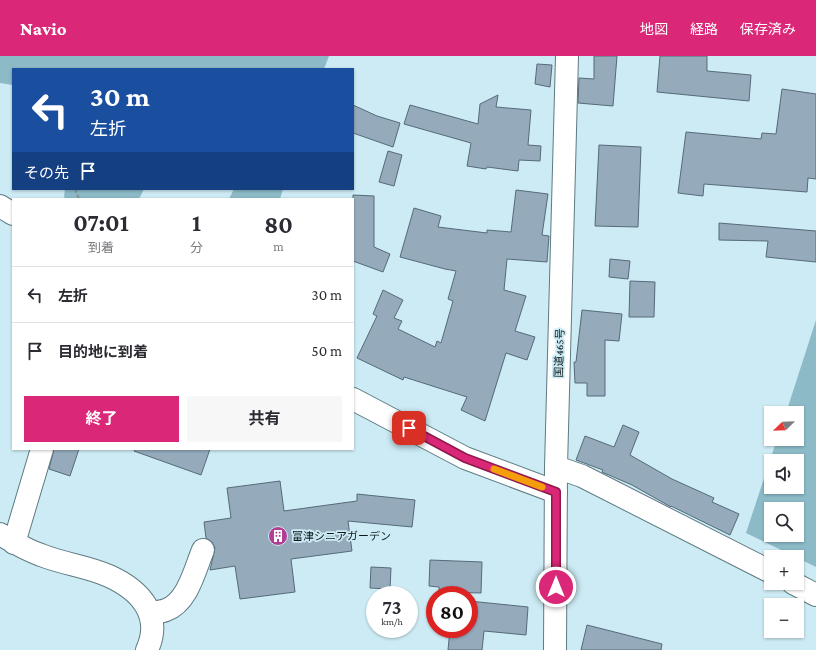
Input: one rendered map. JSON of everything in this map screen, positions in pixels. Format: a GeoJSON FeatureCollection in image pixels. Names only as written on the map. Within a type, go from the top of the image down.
{"type":"FeatureCollection","features":[{"type":"Feature","properties":{"kind":"main road","name":"国道465号"},"geometry":{"type":"LineString","coordinates":[[555,650],[556,467],[567,56]]}},
{"type":"Feature","properties":{"kind":"main road"},"geometry":{"type":"LineString","coordinates":[[0,206],[12,213]]}},
{"type":"Feature","properties":{"kind":"main road"},"geometry":{"type":"LineString","coordinates":[[354,400],[465,458],[556,492]]}},
{"type":"Feature","properties":{"kind":"main road"},"geometry":{"type":"LineString","coordinates":[[42,450],[7,538],[41,555],[108,576],[130,588],[141,598],[150,613],[153,623],[152,640],[147,650]]}},
{"type":"Feature","properties":{"kind":"main road"},"geometry":{"type":"LineString","coordinates":[[556,467],[582,476],[764,568]]}},
{"type":"Feature","properties":{"kind":"main road"},"geometry":{"type":"LineString","coordinates":[[150,613],[166,610],[178,603],[186,589],[203,550]]}},
{"type":"Feature","properties":{"kind":"main road"},"geometry":{"type":"LineString","coordinates":[[804,589],[816,595]]}},
{"type":"Feature","properties":{"kind":"shaded area"},"geometry":{"type":"Polygon","coordinates":[[[0,56],[329,56],[324,68],[12,68],[12,85],[0,83],[0,56]]]}},
{"type":"Feature","properties":{"kind":"shaded area"},"geometry":{"type":"Polygon","coordinates":[[[65,190],[144,190],[140,198],[64,197],[65,190]]]}},
{"type":"Feature","properties":{"kind":"shaded area"},"geometry":{"type":"Polygon","coordinates":[[[234,190],[283,190],[280,198],[230,198],[234,190]]]}},
{"type":"Feature","properties":{"kind":"shaded area"},"geometry":{"type":"Polygon","coordinates":[[[816,320],[816,567],[804,561],[804,550],[781,550],[765,542],[804,542],[804,502],[764,502],[764,542],[746,533],[764,478],[764,494],[804,494],[804,454],[772,454],[775,446],[804,446],[804,406],[788,406],[816,320]]]}},
{"type":"Feature","properties":{"kind":"building"},"geometry":{"type":"Polygon","coordinates":[[[594,56],[617,56],[613,106],[578,103],[579,78],[594,79],[594,56]]]}},
{"type":"Feature","properties":{"kind":"building"},"geometry":{"type":"Polygon","coordinates":[[[660,56],[707,56],[707,71],[751,75],[749,101],[657,92],[660,56]]]}},
{"type":"Feature","properties":{"kind":"building"},"geometry":{"type":"Polygon","coordinates":[[[537,64],[552,65],[550,87],[535,84],[537,64]]]}},
{"type":"Feature","properties":{"kind":"building"},"geometry":{"type":"Polygon","coordinates":[[[782,89],[816,94],[816,179],[808,178],[807,192],[704,184],[703,196],[678,193],[686,132],[761,139],[762,133],[776,134],[782,89]]]}},
{"type":"Feature","properties":{"kind":"building"},"geometry":{"type":"Polygon","coordinates":[[[498,95],[496,107],[531,110],[528,145],[541,146],[540,161],[519,160],[518,171],[467,166],[471,143],[404,124],[410,105],[478,124],[480,104],[498,95]]]}},
{"type":"Feature","properties":{"kind":"building"},"geometry":{"type":"Polygon","coordinates":[[[354,105],[377,116],[400,123],[393,147],[354,133],[354,105]]]}},
{"type":"Feature","properties":{"kind":"building"},"geometry":{"type":"Polygon","coordinates":[[[599,145],[641,147],[638,227],[595,226],[599,145]]]}},
{"type":"Feature","properties":{"kind":"building"},"geometry":{"type":"Polygon","coordinates":[[[388,151],[402,155],[394,186],[379,182],[388,151]]]}},
{"type":"Feature","properties":{"kind":"building"},"geometry":{"type":"Polygon","coordinates":[[[516,190],[548,194],[542,235],[549,236],[547,262],[507,259],[504,290],[526,296],[515,331],[535,337],[527,360],[506,353],[485,421],[461,410],[467,397],[404,377],[403,380],[357,358],[377,316],[373,314],[383,290],[403,300],[394,318],[402,321],[398,329],[435,347],[437,341],[441,343],[453,301],[448,299],[456,271],[400,257],[414,208],[441,216],[438,227],[487,233],[487,230],[511,232],[516,190]]]}},
{"type":"Feature","properties":{"kind":"building"},"geometry":{"type":"Polygon","coordinates":[[[353,195],[374,196],[374,247],[390,254],[383,272],[354,261],[353,195]]]}},
{"type":"Feature","properties":{"kind":"building"},"geometry":{"type":"Polygon","coordinates":[[[719,223],[816,231],[816,262],[766,257],[768,241],[719,240],[719,223]]]}},
{"type":"Feature","properties":{"kind":"building"},"geometry":{"type":"Polygon","coordinates":[[[610,259],[630,261],[628,279],[609,277],[610,259]]]}},
{"type":"Feature","properties":{"kind":"building"},"geometry":{"type":"Polygon","coordinates":[[[630,281],[655,282],[654,317],[629,317],[630,281]]]}},
{"type":"Feature","properties":{"kind":"building"},"geometry":{"type":"Polygon","coordinates":[[[582,310],[622,314],[619,341],[605,340],[605,396],[587,396],[587,383],[575,383],[574,362],[576,362],[582,310]]]}},
{"type":"Feature","properties":{"kind":"building"},"geometry":{"type":"Polygon","coordinates":[[[623,425],[639,432],[630,455],[672,479],[714,498],[712,502],[739,514],[730,535],[671,507],[632,485],[602,472],[603,470],[576,460],[585,436],[614,447],[623,425]]]}},
{"type":"Feature","properties":{"kind":"building"},"geometry":{"type":"Polygon","coordinates":[[[54,450],[79,450],[70,476],[49,469],[54,450]]]}},
{"type":"Feature","properties":{"kind":"building"},"geometry":{"type":"Polygon","coordinates":[[[134,450],[210,450],[201,475],[134,450]]]}},
{"type":"Feature","properties":{"kind":"building","name":"富津シニアガーデン"},"geometry":{"type":"Polygon","coordinates":[[[280,481],[284,511],[357,501],[357,494],[415,500],[412,527],[348,521],[352,551],[291,559],[295,592],[240,599],[235,566],[210,570],[215,548],[212,542],[206,538],[204,522],[231,518],[227,488],[280,481]]]}},
{"type":"Feature","properties":{"kind":"building"},"geometry":{"type":"Polygon","coordinates":[[[430,560],[482,562],[481,593],[478,593],[478,586],[429,586],[430,560]]]}},
{"type":"Feature","properties":{"kind":"building"},"geometry":{"type":"Polygon","coordinates":[[[371,567],[391,568],[390,586],[370,586],[371,567]]]}},
{"type":"Feature","properties":{"kind":"building"},"geometry":{"type":"Polygon","coordinates":[[[478,602],[528,607],[526,635],[484,631],[482,650],[448,650],[449,638],[478,638],[478,602]]]}},
{"type":"Feature","properties":{"kind":"building"},"geometry":{"type":"Polygon","coordinates":[[[587,625],[662,644],[661,650],[581,650],[587,625]]]}},
{"type":"Feature","properties":{"kind":"slow traffic"},"geometry":{"type":"LineString","coordinates":[[494,469],[542,487]]}},
{"type":"Feature","properties":{"kind":"place","name":"富津シニアガーデン"},"geometry":{"type":"Point","coordinates":[278,536]}},
{"type":"Feature","properties":{"kind":"route"},"geometry":{"type":"LineString","coordinates":[[409,428],[465,458],[556,492],[556,587]]}}]}
